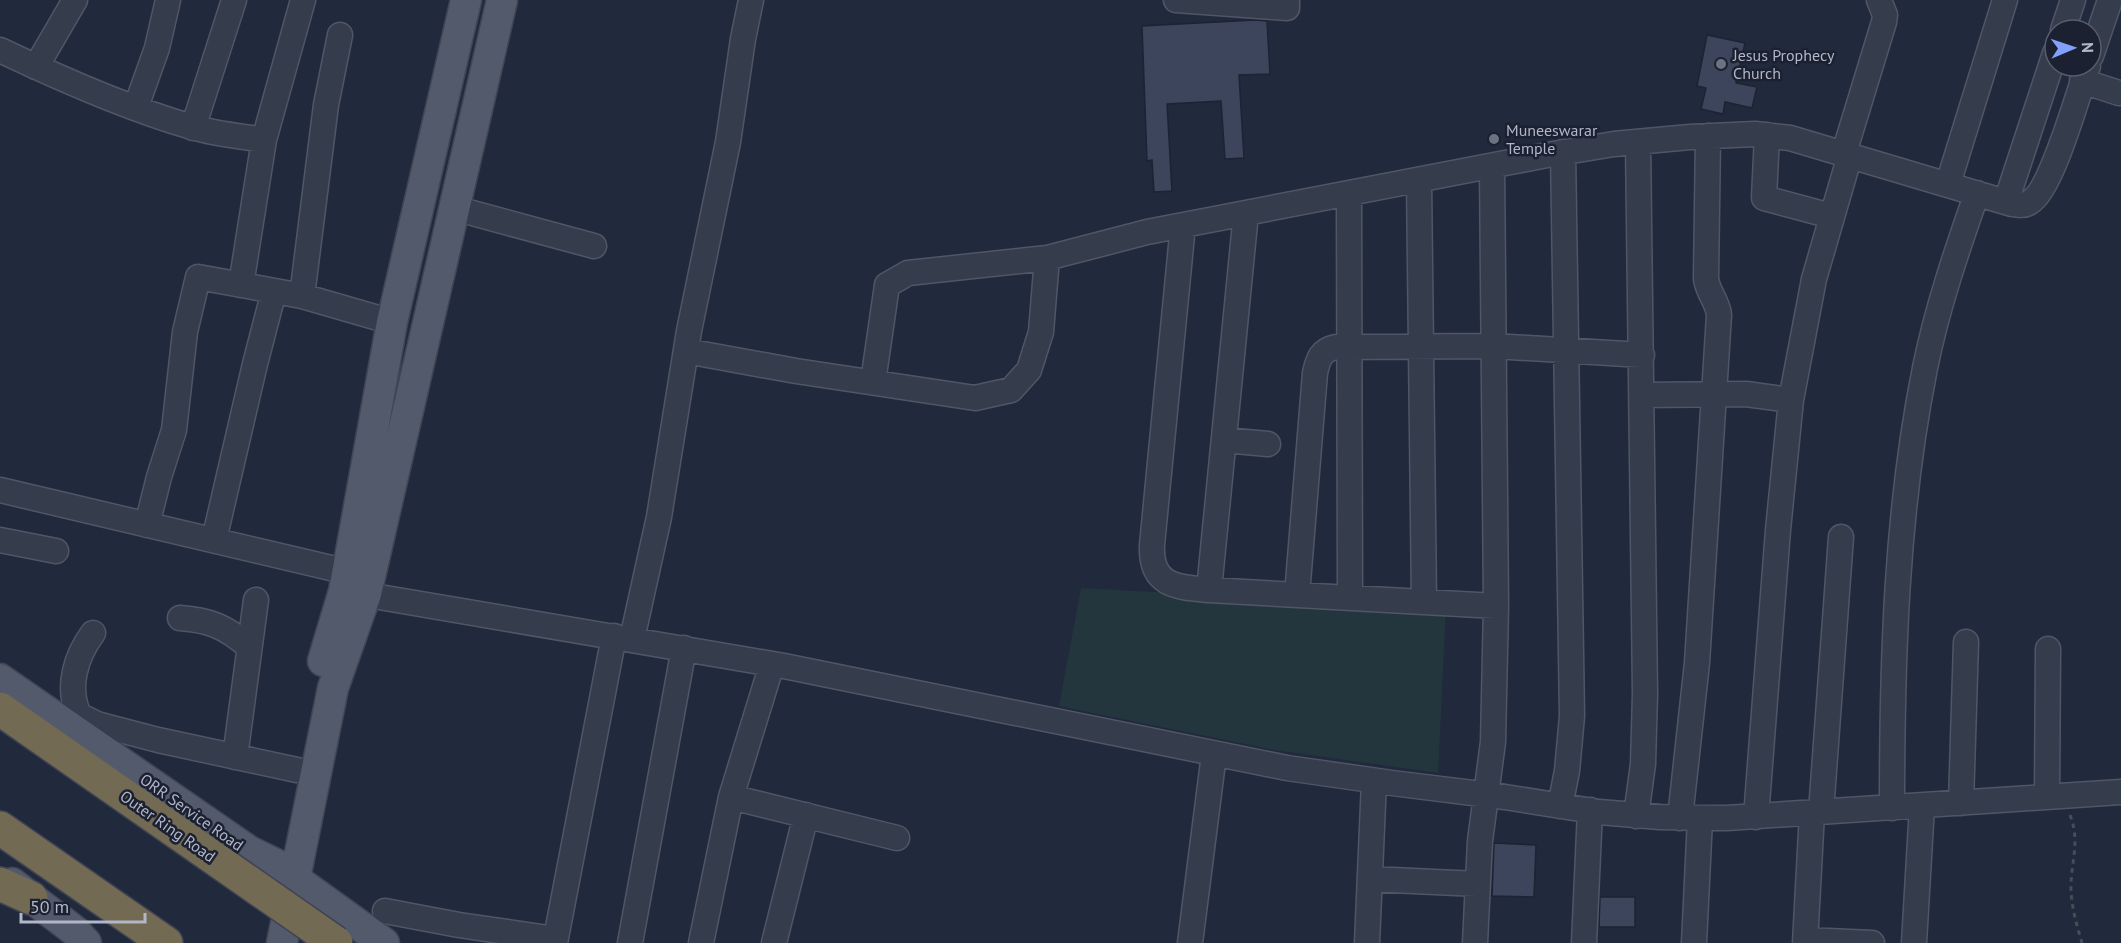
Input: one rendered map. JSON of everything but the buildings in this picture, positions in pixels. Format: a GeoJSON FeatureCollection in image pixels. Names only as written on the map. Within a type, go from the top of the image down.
{"type":"FeatureCollection","features":[{"type":"Feature","properties":{"kind":"highway","name":"Outer Ring Road"},"geometry":{"type":"LineString","coordinates":[[0,709],[336,943]]}},
{"type":"Feature","properties":{"kind":"highway"},"geometry":{"type":"LineString","coordinates":[[0,828],[166,943]]}},
{"type":"Feature","properties":{"kind":"highway"},"geometry":{"type":"LineString","coordinates":[[0,884],[31,898]]}},
{"type":"Feature","properties":{"kind":"main road"},"geometry":{"type":"LineString","coordinates":[[264,943],[287,873],[333,688],[352,586],[392,322],[466,0]]}},
{"type":"Feature","properties":{"kind":"main road"},"geometry":{"type":"LineString","coordinates":[[282,943],[297,770],[315,687],[352,586],[454,208],[502,0]]}},
{"type":"Feature","properties":{"kind":"main road","name":"ORR Service Road"},"geometry":{"type":"LineString","coordinates":[[0,679],[240,845],[287,873],[384,943]]}},
{"type":"Feature","properties":{"kind":"main road"},"geometry":{"type":"LineString","coordinates":[[0,874],[75,931],[86,943]]}},
{"type":"Feature","properties":{"kind":"street"},"geometry":{"type":"LineString","coordinates":[[36,67],[75,0]]}},
{"type":"Feature","properties":{"kind":"street"},"geometry":{"type":"LineString","coordinates":[[135,107],[157,48],[168,0]]}},
{"type":"Feature","properties":{"kind":"street"},"geometry":{"type":"LineString","coordinates":[[193,128],[234,0]]}},
{"type":"Feature","properties":{"kind":"street"},"geometry":{"type":"LineString","coordinates":[[241,285],[264,140],[303,0]]}},
{"type":"Feature","properties":{"kind":"street"},"geometry":{"type":"LineString","coordinates":[[385,911],[555,941],[623,638],[659,517],[686,351],[728,142],[751,0]]}},
{"type":"Feature","properties":{"kind":"street"},"geometry":{"type":"LineString","coordinates":[[1176,0],[1287,8],[1287,0]]}},
{"type":"Feature","properties":{"kind":"street"},"geometry":{"type":"LineString","coordinates":[[1756,817],[1778,530],[1791,400],[1809,298],[1884,22],[1885,15],[1879,0]]}},
{"type":"Feature","properties":{"kind":"street"},"geometry":{"type":"LineString","coordinates":[[1948,184],[2005,0]]}},
{"type":"Feature","properties":{"kind":"street"},"geometry":{"type":"LineString","coordinates":[[2067,18],[2073,0]]}},
{"type":"Feature","properties":{"kind":"street"},"geometry":{"type":"LineString","coordinates":[[2103,21],[2110,0]]}},
{"type":"Feature","properties":{"kind":"street"},"geometry":{"type":"LineString","coordinates":[[302,296],[326,105],[340,35]]}},
{"type":"Feature","properties":{"kind":"street"},"geometry":{"type":"LineString","coordinates":[[0,50],[36,67],[193,128],[264,140]]}},
{"type":"Feature","properties":{"kind":"street"},"geometry":{"type":"LineString","coordinates":[[2006,202],[2047,78]]}},
{"type":"Feature","properties":{"kind":"street"},"geometry":{"type":"LineString","coordinates":[[873,382],[887,285],[908,273],[1047,258],[1147,232],[1563,152],[1638,141],[1767,135],[1790,138],[2006,202],[2023,205],[2031,202],[2042,188],[2056,157],[2084,78]]}},
{"type":"Feature","properties":{"kind":"street"},"geometry":{"type":"LineString","coordinates":[[2092,78],[2119,93]]}},
{"type":"Feature","properties":{"kind":"street"},"geometry":{"type":"LineString","coordinates":[[1767,135],[1764,198],[1831,216]]}},
{"type":"Feature","properties":{"kind":"street"},"geometry":{"type":"LineString","coordinates":[[1694,943],[1690,819],[1697,663],[1719,315],[1719,308],[1707,289],[1706,279],[1708,136]]}},
{"type":"Feature","properties":{"kind":"street"},"geometry":{"type":"LineString","coordinates":[[1636,816],[1645,730],[1638,141]]}},
{"type":"Feature","properties":{"kind":"street"},"geometry":{"type":"LineString","coordinates":[[1560,806],[1567,771],[1572,716],[1563,152]]}},
{"type":"Feature","properties":{"kind":"street"},"geometry":{"type":"LineString","coordinates":[[1475,943],[1480,841],[1493,742],[1496,606],[1492,166]]}},
{"type":"Feature","properties":{"kind":"street"},"geometry":{"type":"LineString","coordinates":[[1419,180],[1424,602]]}},
{"type":"Feature","properties":{"kind":"street"},"geometry":{"type":"LineString","coordinates":[[1349,193],[1350,598]]}},
{"type":"Feature","properties":{"kind":"street"},"geometry":{"type":"LineString","coordinates":[[1892,808],[1894,640],[1914,434],[1925,367],[1941,301],[1977,193]]}},
{"type":"Feature","properties":{"kind":"street"},"geometry":{"type":"LineString","coordinates":[[454,208],[594,246]]}},
{"type":"Feature","properties":{"kind":"street"},"geometry":{"type":"LineString","coordinates":[[1209,590],[1246,213]]}},
{"type":"Feature","properties":{"kind":"street"},"geometry":{"type":"LineString","coordinates":[[1183,225],[1152,554],[1155,570],[1165,582],[1180,588],[1496,606]]}},
{"type":"Feature","properties":{"kind":"street"},"geometry":{"type":"LineString","coordinates":[[686,351],[796,371],[975,398],[1011,390],[1029,370],[1041,332],[1047,258]]}},
{"type":"Feature","properties":{"kind":"street"},"geometry":{"type":"LineString","coordinates":[[147,525],[174,430],[185,332],[198,277],[302,296],[392,322]]}},
{"type":"Feature","properties":{"kind":"street"},"geometry":{"type":"LineString","coordinates":[[214,540],[274,291]]}},
{"type":"Feature","properties":{"kind":"street"},"geometry":{"type":"LineString","coordinates":[[1297,595],[1317,364],[1319,357],[1325,351],[1336,347],[1494,346],[1642,355]]}},
{"type":"Feature","properties":{"kind":"street"},"geometry":{"type":"LineString","coordinates":[[1642,395],[1746,394],[1791,400]]}},
{"type":"Feature","properties":{"kind":"street"},"geometry":{"type":"LineString","coordinates":[[1224,440],[1268,444]]}},
{"type":"Feature","properties":{"kind":"street"},"geometry":{"type":"LineString","coordinates":[[0,490],[214,540],[352,586],[772,664],[1214,754],[1374,781],[1486,794],[1636,816],[1690,819],[1756,817],[2121,792]]}},
{"type":"Feature","properties":{"kind":"street"},"geometry":{"type":"LineString","coordinates":[[1841,537],[1806,942],[1872,943]]}},
{"type":"Feature","properties":{"kind":"street"},"geometry":{"type":"LineString","coordinates":[[0,540],[56,550]]}},
{"type":"Feature","properties":{"kind":"street"},"geometry":{"type":"LineString","coordinates":[[235,757],[256,600]]}},
{"type":"Feature","properties":{"kind":"street"},"geometry":{"type":"LineString","coordinates":[[180,618],[203,620],[221,627],[249,647]]}},
{"type":"Feature","properties":{"kind":"street"},"geometry":{"type":"LineString","coordinates":[[93,633],[82,648],[74,677],[74,700],[78,715],[97,724],[127,732],[297,770]]}},
{"type":"Feature","properties":{"kind":"street"},"geometry":{"type":"LineString","coordinates":[[1961,804],[1966,642]]}},
{"type":"Feature","properties":{"kind":"street"},"geometry":{"type":"LineString","coordinates":[[630,943],[684,648]]}},
{"type":"Feature","properties":{"kind":"street"},"geometry":{"type":"LineString","coordinates":[[2048,649],[2055,797]]}},
{"type":"Feature","properties":{"kind":"street"},"geometry":{"type":"LineString","coordinates":[[701,943],[731,797],[772,664]]}},
{"type":"Feature","properties":{"kind":"street"},"geometry":{"type":"LineString","coordinates":[[1190,943],[1214,754]]}},
{"type":"Feature","properties":{"kind":"street"},"geometry":{"type":"LineString","coordinates":[[1367,943],[1374,781]]}},
{"type":"Feature","properties":{"kind":"street"},"geometry":{"type":"LineString","coordinates":[[731,797],[897,838]]}},
{"type":"Feature","properties":{"kind":"street"},"geometry":{"type":"LineString","coordinates":[[1914,943],[1922,806]]}},
{"type":"Feature","properties":{"kind":"street"},"geometry":{"type":"LineString","coordinates":[[1584,943],[1590,810]]}},
{"type":"Feature","properties":{"kind":"street"},"geometry":{"type":"LineString","coordinates":[[774,943],[806,815]]}},
{"type":"Feature","properties":{"kind":"street"},"geometry":{"type":"LineString","coordinates":[[1370,879],[1478,884]]}},
{"type":"Feature","properties":{"kind":"path"},"geometry":{"type":"LineString","coordinates":[[2055,797],[2072,821],[2076,839],[2071,888],[2072,907],[2082,943]]}},
{"type":"Feature","properties":{"kind":"shaded area"},"geometry":{"type":"Polygon","coordinates":[[[1081,588],[1446,608],[1438,773],[1275,750],[1059,706],[1081,588]]]}},
{"type":"Feature","properties":{"kind":"place","name":"Jesus Prophecy Church"},"geometry":{"type":"Point","coordinates":[1721,64]}},
{"type":"Feature","properties":{"kind":"place","name":"Muneeswarar Temple"},"geometry":{"type":"Point","coordinates":[1494,139]}}]}
